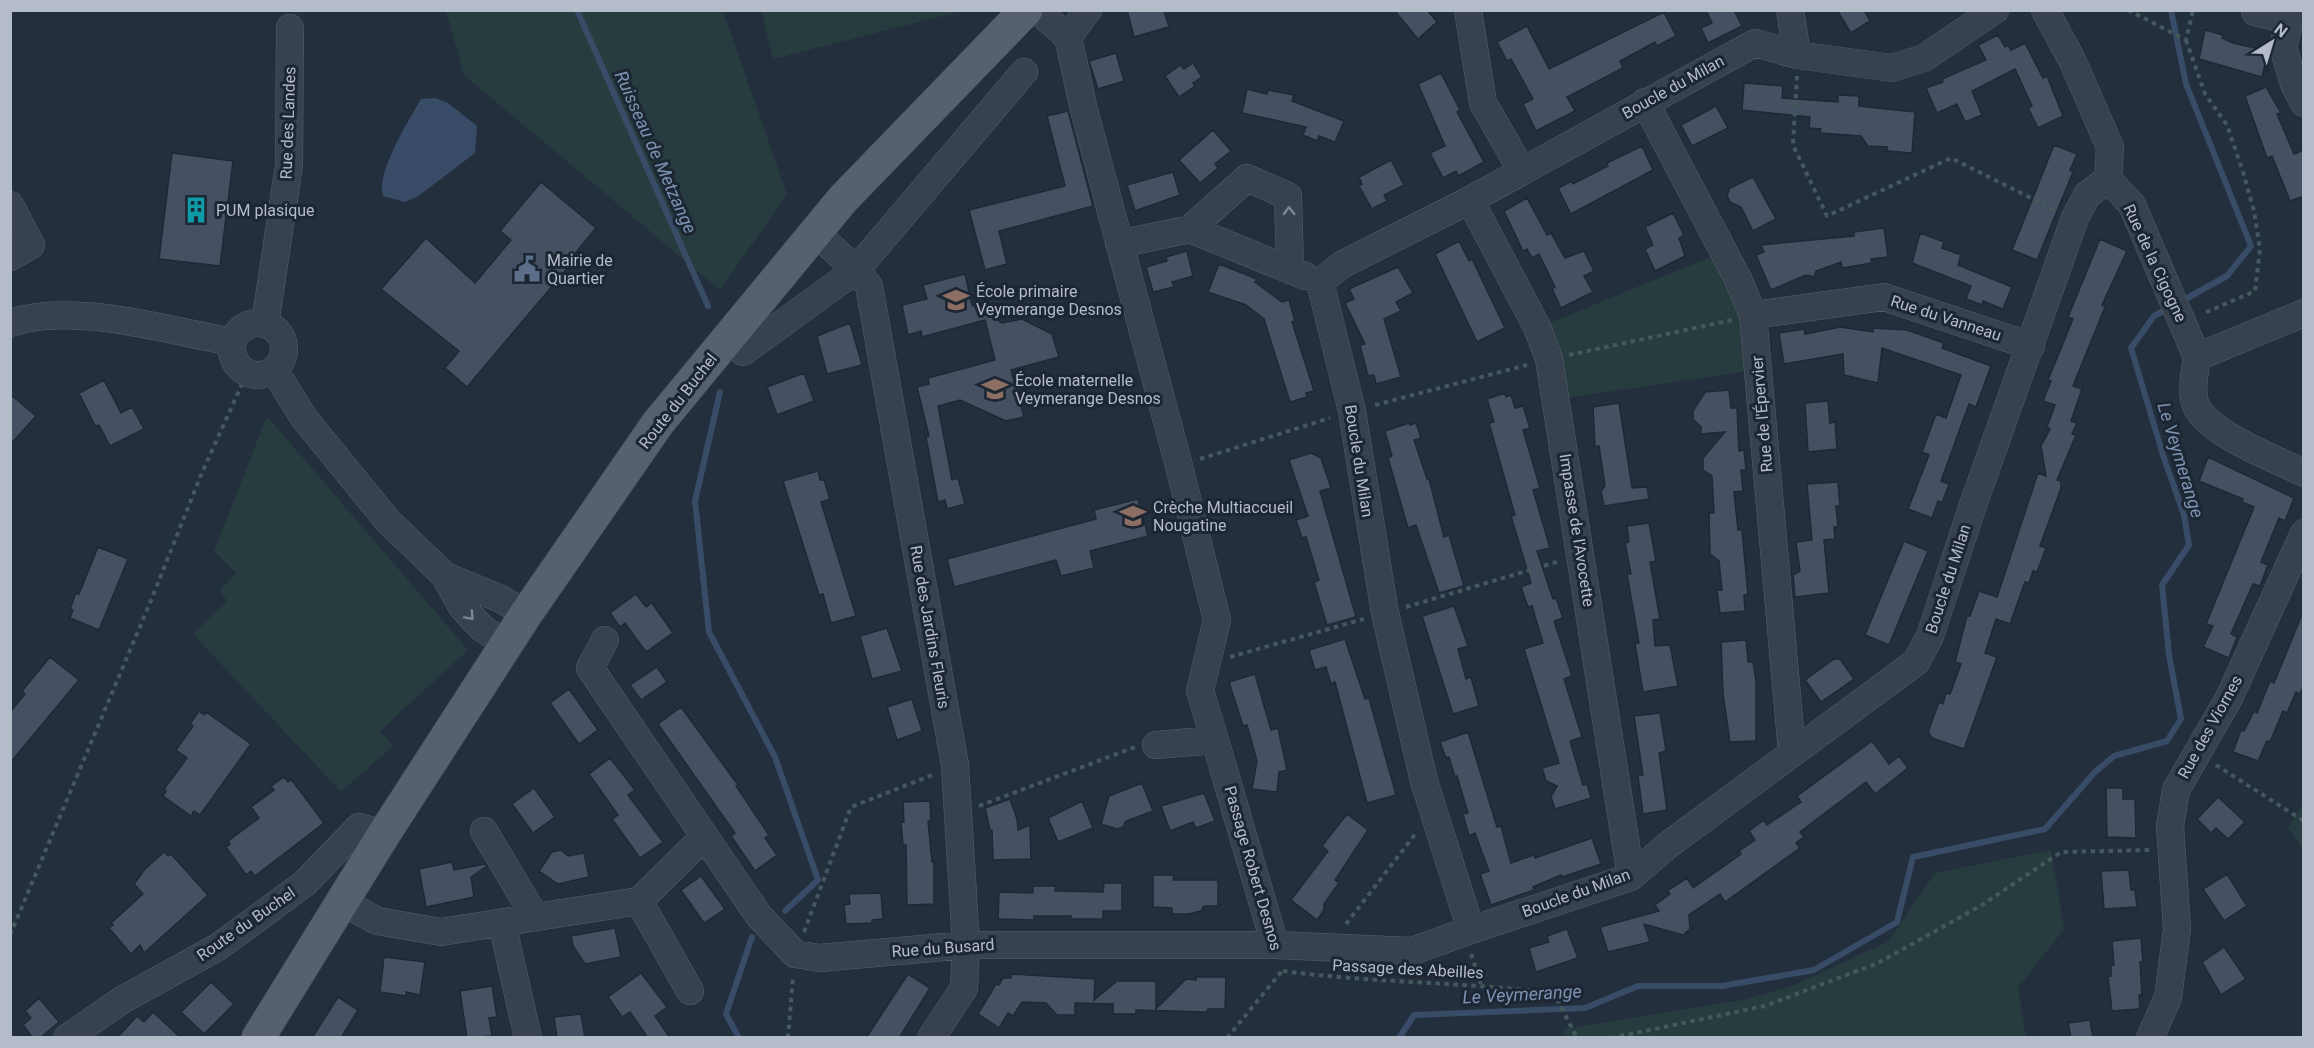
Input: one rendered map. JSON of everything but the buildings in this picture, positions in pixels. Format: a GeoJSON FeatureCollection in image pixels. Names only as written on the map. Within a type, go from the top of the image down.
{"type":"FeatureCollection","features":[{"type":"Feature","properties":{"kind":"main road","name":"Route du Buchel"},"geometry":{"type":"LineString","coordinates":[[258,1038],[384,834],[526,614],[658,423],[843,199],[1026,10]]}},
{"type":"Feature","properties":{"kind":"street"},"geometry":{"type":"LineString","coordinates":[[1037,10],[1068,38],[1088,10]]}},
{"type":"Feature","properties":{"kind":"street"},"geometry":{"type":"LineString","coordinates":[[1468,10],[1483,103],[1522,171]]}},
{"type":"Feature","properties":{"kind":"street"},"geometry":{"type":"LineString","coordinates":[[1790,10],[1797,55]]}},
{"type":"Feature","properties":{"kind":"street","name":"Boucle du Milan"},"geometry":{"type":"LineString","coordinates":[[1995,10],[1924,58],[1892,68],[1797,55],[1755,43],[1470,200],[1343,264],[1320,282],[1352,411],[1385,613],[1433,811],[1467,931],[1631,877],[1668,844],[1916,662],[1930,636],[1972,508],[2075,218],[2087,195],[2108,179]]}},
{"type":"Feature","properties":{"kind":"street"},"geometry":{"type":"LineString","coordinates":[[2045,10],[2072,60],[2110,147],[2108,179]]}},
{"type":"Feature","properties":{"kind":"street"},"geometry":{"type":"LineString","coordinates":[[2255,12],[2291,15],[2283,47],[2294,84],[2304,103]]}},
{"type":"Feature","properties":{"kind":"street","name":"Rue des Landes"},"geometry":{"type":"LineString","coordinates":[[265,324],[289,165],[290,28]]}},
{"type":"Feature","properties":{"kind":"street","name":"Passage Robert Desnos"},"geometry":{"type":"LineString","coordinates":[[1068,38],[1084,110],[1179,466],[1217,620],[1200,691],[1275,945]]}},
{"type":"Feature","properties":{"kind":"street","name":"Route du Buchel"},"geometry":{"type":"LineString","coordinates":[[743,352],[856,270],[1024,72]]}},
{"type":"Feature","properties":{"kind":"street","name":"Rue de l'Épervier"},"geometry":{"type":"LineString","coordinates":[[1645,102],[1738,279],[1753,315],[1792,752]]}},
{"type":"Feature","properties":{"kind":"street"},"geometry":{"type":"LineString","coordinates":[[1119,244],[1190,229],[1247,178],[1288,196],[1290,270]]}},
{"type":"Feature","properties":{"kind":"street","name":"Rue de la Cigogne"},"geometry":{"type":"LineString","coordinates":[[2108,179],[2132,206],[2197,357],[2194,376],[2195,403],[2211,425],[2304,473]]}},
{"type":"Feature","properties":{"kind":"street","name":"Impasse de l'Avocette"},"geometry":{"type":"LineString","coordinates":[[1470,200],[1537,327],[1549,359],[1631,877]]}},
{"type":"Feature","properties":{"kind":"street"},"geometry":{"type":"LineString","coordinates":[[10,205],[31,245],[10,257]]}},
{"type":"Feature","properties":{"kind":"street"},"geometry":{"type":"LineString","coordinates":[[1190,229],[1320,282]]}},
{"type":"Feature","properties":{"kind":"street","name":"Rue des Jardins Fleuris"},"geometry":{"type":"LineString","coordinates":[[814,232],[856,270],[869,286],[955,765],[966,945],[964,988],[931,1038]]}},
{"type":"Feature","properties":{"kind":"street","name":"Rue du Vanneau"},"geometry":{"type":"LineString","coordinates":[[1753,315],[1884,297],[2031,346]]}},
{"type":"Feature","properties":{"kind":"street"},"geometry":{"type":"LineString","coordinates":[[2197,357],[2304,313]]}},
{"type":"Feature","properties":{"kind":"street"},"geometry":{"type":"LineString","coordinates":[[10,323],[58,315],[96,317],[233,342]]}},
{"type":"Feature","properties":{"kind":"street"},"geometry":{"type":"LineString","coordinates":[[251,324],[265,324],[276,330],[284,346],[284,355],[274,370],[266,374],[248,373],[235,360],[233,342],[243,328],[251,324]]}},
{"type":"Feature","properties":{"kind":"street"},"geometry":{"type":"LineString","coordinates":[[274,370],[304,418],[387,520],[445,576],[462,607],[482,628],[507,646]]}},
{"type":"Feature","properties":{"kind":"street","name":"Rue des Viornes"},"geometry":{"type":"LineString","coordinates":[[2153,1036],[2168,997],[2177,929],[2170,826],[2176,790],[2229,698],[2304,533]]}},
{"type":"Feature","properties":{"kind":"street"},"geometry":{"type":"LineString","coordinates":[[445,576],[501,599],[526,614]]}},
{"type":"Feature","properties":{"kind":"street"},"geometry":{"type":"LineString","coordinates":[[605,640],[590,668],[759,916],[795,954]]}},
{"type":"Feature","properties":{"kind":"street"},"geometry":{"type":"LineString","coordinates":[[1156,745],[1215,740]]}},
{"type":"Feature","properties":{"kind":"street","name":"Route du Buchel"},"geometry":{"type":"LineString","coordinates":[[67,1038],[122,1000],[218,947],[305,883],[359,827],[384,834]]}},
{"type":"Feature","properties":{"kind":"street"},"geometry":{"type":"LineString","coordinates":[[484,831],[536,917]]}},
{"type":"Feature","properties":{"kind":"street"},"geometry":{"type":"LineString","coordinates":[[343,902],[377,921],[441,932],[639,901],[705,837]]}},
{"type":"Feature","properties":{"kind":"street"},"geometry":{"type":"LineString","coordinates":[[639,901],[690,990]]}},
{"type":"Feature","properties":{"kind":"street"},"geometry":{"type":"LineString","coordinates":[[502,923],[528,1038]]}},
{"type":"Feature","properties":{"kind":"street","name":"Rue du Busard"},"geometry":{"type":"LineString","coordinates":[[795,954],[820,958],[966,945],[1275,945],[1412,951],[1467,931]]}},
{"type":"Feature","properties":{"kind":"path"},"geometry":{"type":"LineString","coordinates":[[2128,10],[2186,40]]}},
{"type":"Feature","properties":{"kind":"path"},"geometry":{"type":"LineString","coordinates":[[2182,322],[2254,291],[2260,249],[2254,211],[2227,125],[2205,94],[2186,40],[2193,10]]}},
{"type":"Feature","properties":{"kind":"path"},"geometry":{"type":"LineString","coordinates":[[1797,55],[1793,145],[1827,216],[1951,158],[2023,196],[2075,218]]}},
{"type":"Feature","properties":{"kind":"path"},"geometry":{"type":"LineString","coordinates":[[1179,466],[1352,411],[1549,359],[1753,315]]}},
{"type":"Feature","properties":{"kind":"path"},"geometry":{"type":"LineString","coordinates":[[10,935],[153,598],[201,475],[242,384]]}},
{"type":"Feature","properties":{"kind":"path"},"geometry":{"type":"LineString","coordinates":[[959,814],[1134,747],[1156,745]]}},
{"type":"Feature","properties":{"kind":"path"},"geometry":{"type":"LineString","coordinates":[[2197,753],[2304,821]]}},
{"type":"Feature","properties":{"kind":"path"},"geometry":{"type":"LineString","coordinates":[[788,1038],[795,954],[851,807],[955,765]]}},
{"type":"Feature","properties":{"kind":"path"},"geometry":{"type":"LineString","coordinates":[[1328,948],[1433,811]]}},
{"type":"Feature","properties":{"kind":"path"},"geometry":{"type":"LineString","coordinates":[[1611,1038],[1765,1006],[1878,963],[1982,905],[2061,852],[2172,849]]}},
{"type":"Feature","properties":{"kind":"path"},"geometry":{"type":"LineString","coordinates":[[1467,931],[1481,984]]}},
{"type":"Feature","properties":{"kind":"path","name":"Passage Robert Desnos"},"geometry":{"type":"LineString","coordinates":[[1227,1038],[1282,971],[1275,945]]}},
{"type":"Feature","properties":{"kind":"path","name":"Passage des Abeilles"},"geometry":{"type":"LineString","coordinates":[[1282,971],[1425,984],[1481,984],[1554,993],[1577,1038]]}},
{"type":"Feature","properties":{"kind":"green space"},"geometry":{"type":"Polygon","coordinates":[[[761,10],[962,10],[962,11],[773,59],[761,10]]]}},
{"type":"Feature","properties":{"kind":"green space"},"geometry":{"type":"Polygon","coordinates":[[[446,11],[723,11],[787,194],[720,290],[464,75],[446,11]]]}},
{"type":"Feature","properties":{"kind":"green space"},"geometry":{"type":"Polygon","coordinates":[[[1713,256],[1745,318],[1749,371],[1567,398],[1559,344],[1547,324],[1713,256]]]}},
{"type":"Feature","properties":{"kind":"green space"},"geometry":{"type":"Polygon","coordinates":[[[267,416],[468,650],[380,731],[393,746],[341,792],[193,634],[227,601],[220,590],[236,573],[214,551],[267,416]]]}},
{"type":"Feature","properties":{"kind":"green space"},"geometry":{"type":"Polygon","coordinates":[[[2303,805],[2303,849],[2288,828],[2303,805]]]}},
{"type":"Feature","properties":{"kind":"green space"},"geometry":{"type":"Polygon","coordinates":[[[2051,850],[2064,929],[2018,988],[2026,1037],[1565,1037],[1563,1029],[1743,1000],[1795,985],[1889,941],[1935,873],[2051,850]]]}},
{"type":"Feature","properties":{"kind":"water"},"geometry":{"type":"Polygon","coordinates":[[[435,98],[448,103],[477,126],[475,153],[417,197],[405,202],[383,196],[384,174],[401,133],[421,99],[435,98]]]}},
{"type":"Feature","properties":{"kind":"waterway","name":"Ruisseau de Metzange"},"geometry":{"type":"LineString","coordinates":[[577,10],[708,306]]}},
{"type":"Feature","properties":{"kind":"waterway","name":"Le Veymerange"},"geometry":{"type":"LineString","coordinates":[[2171,10],[2186,84],[2251,246],[2227,276],[2180,302]]}},
{"type":"Feature","properties":{"kind":"waterway","name":"Le Veymerange"},"geometry":{"type":"LineString","coordinates":[[1399,1038],[1414,1015],[1585,1008],[1638,986],[1722,986],[1814,970],[1897,922],[1913,857],[2045,829],[2095,772],[2114,756],[2167,741],[2181,719],[2169,655],[2162,585],[2189,545],[2184,515],[2163,455],[2131,348],[2154,316],[2169,308]]}},
{"type":"Feature","properties":{"kind":"waterway","name":"Ruisseau de Metzange"},"geometry":{"type":"LineString","coordinates":[[720,392],[695,501],[709,632],[775,757],[818,880],[785,911]]}},
{"type":"Feature","properties":{"kind":"waterway","name":"Ruisseau de Metzange"},"geometry":{"type":"LineString","coordinates":[[739,1038],[726,1014],[752,937]]}},
{"type":"Feature","properties":{"kind":"place","name":"PUM plasique"},"geometry":{"type":"Point","coordinates":[196,210]}},
{"type":"Feature","properties":{"kind":"place","name":"Mairie de Quartier"},"geometry":{"type":"Point","coordinates":[527,269]}},
{"type":"Feature","properties":{"kind":"place","name":"École primaire Veymerange Desnos"},"geometry":{"type":"Point","coordinates":[956,300]}},
{"type":"Feature","properties":{"kind":"place","name":"École maternelle Veymerange Desnos"},"geometry":{"type":"Point","coordinates":[995,389]}},
{"type":"Feature","properties":{"kind":"place","name":"Crèche Multiaccueil Nougatine"},"geometry":{"type":"Point","coordinates":[1133,516]}}]}
